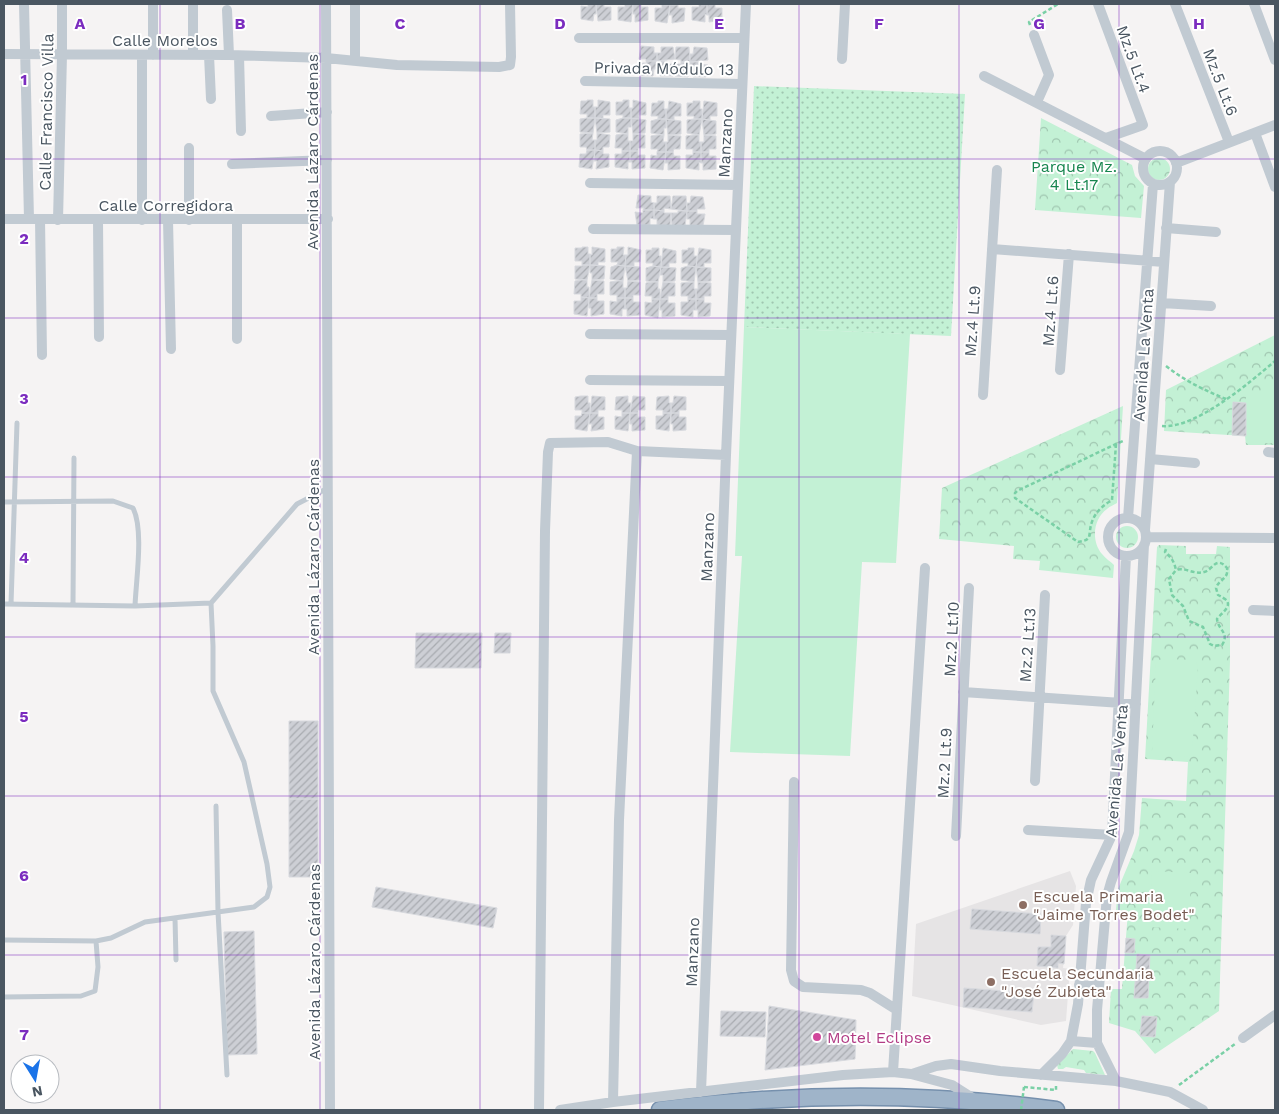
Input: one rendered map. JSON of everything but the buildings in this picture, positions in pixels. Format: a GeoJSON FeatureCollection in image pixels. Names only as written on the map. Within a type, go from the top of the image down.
{"type":"FeatureCollection","features":[{"type":"Feature","properties":{"kind":"highway"},"geometry":{"type":"LineString","coordinates":[[660,1110],[703,1105],[834,1097],[977,1101],[1056,1110]]}},
{"type":"Feature","properties":{"kind":"street"},"geometry":{"type":"LineString","coordinates":[[24,4],[29,219]]}},
{"type":"Feature","properties":{"kind":"street","name":"Calle Francisco Villa"},"geometry":{"type":"LineString","coordinates":[[58,220],[62,4]]}},
{"type":"Feature","properties":{"kind":"street"},"geometry":{"type":"LineString","coordinates":[[152,4],[153,55]]}},
{"type":"Feature","properties":{"kind":"street"},"geometry":{"type":"LineString","coordinates":[[193,4],[193,55]]}},
{"type":"Feature","properties":{"kind":"street","name":"Avenida Lázaro Cárdenas"},"geometry":{"type":"LineString","coordinates":[[326,4],[330,1110]]}},
{"type":"Feature","properties":{"kind":"street"},"geometry":{"type":"LineString","coordinates":[[355,4],[355,61]]}},
{"type":"Feature","properties":{"kind":"street","name":"Calle Morelos"},"geometry":{"type":"LineString","coordinates":[[4,54],[210,55],[326,58],[406,65],[499,67],[510,65],[510,4]]}},
{"type":"Feature","properties":{"kind":"street","name":"Manzano"},"geometry":{"type":"LineString","coordinates":[[701,1092],[746,4]]}},
{"type":"Feature","properties":{"kind":"street"},"geometry":{"type":"LineString","coordinates":[[842,58],[845,4]]}},
{"type":"Feature","properties":{"kind":"street","name":"Mz.5 Lt.4"},"geometry":{"type":"LineString","coordinates":[[1098,4],[1143,125],[1106,138]]}},
{"type":"Feature","properties":{"kind":"street","name":"Mz.5 Lt.6"},"geometry":{"type":"LineString","coordinates":[[1176,4],[1229,142]]}},
{"type":"Feature","properties":{"kind":"street"},"geometry":{"type":"LineString","coordinates":[[1254,4],[1275,60]]}},
{"type":"Feature","properties":{"kind":"street"},"geometry":{"type":"LineString","coordinates":[[227,10],[234,56],[241,131]]}},
{"type":"Feature","properties":{"kind":"street"},"geometry":{"type":"LineString","coordinates":[[1034,35],[1049,75],[1036,102]]}},
{"type":"Feature","properties":{"kind":"street"},"geometry":{"type":"LineString","coordinates":[[579,38],[744,38]]}},
{"type":"Feature","properties":{"kind":"street"},"geometry":{"type":"LineString","coordinates":[[142,55],[142,220]]}},
{"type":"Feature","properties":{"kind":"street"},"geometry":{"type":"LineString","coordinates":[[210,55],[211,99]]}},
{"type":"Feature","properties":{"kind":"street"},"geometry":{"type":"LineString","coordinates":[[984,76],[1146,158]]}},
{"type":"Feature","properties":{"kind":"street","name":"Privada Módulo 13"},"geometry":{"type":"LineString","coordinates":[[585,81],[742,84]]}},
{"type":"Feature","properties":{"kind":"street"},"geometry":{"type":"LineString","coordinates":[[271,116],[326,112]]}},
{"type":"Feature","properties":{"kind":"street"},"geometry":{"type":"LineString","coordinates":[[1176,163],[1275,125]]}},
{"type":"Feature","properties":{"kind":"street"},"geometry":{"type":"LineString","coordinates":[[1255,133],[1275,187]]}},
{"type":"Feature","properties":{"kind":"street"},"geometry":{"type":"LineString","coordinates":[[189,148],[189,220]]}},
{"type":"Feature","properties":{"kind":"street"},"geometry":{"type":"LineString","coordinates":[[1158,152],[1166,153],[1172,156],[1176,163],[1175,176],[1164,185],[1152,184],[1143,173],[1143,165],[1146,158],[1151,154],[1158,152]]}},
{"type":"Feature","properties":{"kind":"street"},"geometry":{"type":"LineString","coordinates":[[232,164],[327,160]]}},
{"type":"Feature","properties":{"kind":"street","name":"Mz.4 Lt.9"},"geometry":{"type":"LineString","coordinates":[[982,395],[997,170]]}},
{"type":"Feature","properties":{"kind":"street","name":"Avenida La Venta"},"geometry":{"type":"LineString","coordinates":[[1116,1081],[1097,1043],[1097,1010],[1107,896],[1129,832],[1145,537],[1170,182]]}},
{"type":"Feature","properties":{"kind":"street"},"geometry":{"type":"LineString","coordinates":[[590,183],[738,185]]}},
{"type":"Feature","properties":{"kind":"street","name":"Avenida La Venta"},"geometry":{"type":"LineString","coordinates":[[1128,518],[1152,184]]}},
{"type":"Feature","properties":{"kind":"street","name":"Calle Corregidora"},"geometry":{"type":"LineString","coordinates":[[4,219],[328,219]]}},
{"type":"Feature","properties":{"kind":"street"},"geometry":{"type":"LineString","coordinates":[[40,220],[42,355]]}},
{"type":"Feature","properties":{"kind":"street"},"geometry":{"type":"LineString","coordinates":[[98,220],[99,337]]}},
{"type":"Feature","properties":{"kind":"street"},"geometry":{"type":"LineString","coordinates":[[168,220],[171,349]]}},
{"type":"Feature","properties":{"kind":"street"},"geometry":{"type":"LineString","coordinates":[[237,220],[237,339]]}},
{"type":"Feature","properties":{"kind":"street"},"geometry":{"type":"LineString","coordinates":[[1166,228],[1216,232]]}},
{"type":"Feature","properties":{"kind":"street"},"geometry":{"type":"LineString","coordinates":[[593,229],[736,230]]}},
{"type":"Feature","properties":{"kind":"street"},"geometry":{"type":"LineString","coordinates":[[992,249],[1164,262]]}},
{"type":"Feature","properties":{"kind":"street","name":"Mz.4 Lt.6"},"geometry":{"type":"LineString","coordinates":[[1060,370],[1069,254]]}},
{"type":"Feature","properties":{"kind":"street"},"geometry":{"type":"LineString","coordinates":[[1162,302],[1211,306]]}},
{"type":"Feature","properties":{"kind":"street"},"geometry":{"type":"LineString","coordinates":[[590,334],[732,335]]}},
{"type":"Feature","properties":{"kind":"street"},"geometry":{"type":"LineString","coordinates":[[590,380],[729,381]]}},
{"type":"Feature","properties":{"kind":"street"},"geometry":{"type":"LineString","coordinates":[[539,1110],[548,452],[550,443],[608,442],[625,449],[637,451],[726,455]]}},
{"type":"Feature","properties":{"kind":"street"},"geometry":{"type":"LineString","coordinates":[[614,1102],[619,820],[637,451]]}},
{"type":"Feature","properties":{"kind":"street"},"geometry":{"type":"LineString","coordinates":[[1150,459],[1196,463]]}},
{"type":"Feature","properties":{"kind":"street"},"geometry":{"type":"LineString","coordinates":[[1122,518],[1138,521],[1145,537],[1136,553],[1126,556],[1115,552],[1108,542],[1108,535],[1112,524],[1122,518]]}},
{"type":"Feature","properties":{"kind":"street"},"geometry":{"type":"LineString","coordinates":[[1145,537],[1275,538]]}},
{"type":"Feature","properties":{"kind":"street","name":"Avenida La Venta"},"geometry":{"type":"LineString","coordinates":[[1041,1075],[1071,1042],[1078,1004],[1086,902],[1091,880],[1112,834],[1126,556]]}},
{"type":"Feature","properties":{"kind":"street"},"geometry":{"type":"LineString","coordinates":[[893,1072],[925,568]]}},
{"type":"Feature","properties":{"kind":"street","name":"Mz.2 Lt.10"},"geometry":{"type":"LineString","coordinates":[[963,692],[969,588]]}},
{"type":"Feature","properties":{"kind":"street","name":"Mz.2 Lt.13"},"geometry":{"type":"LineString","coordinates":[[1035,781],[1038,697],[1045,595]]}},
{"type":"Feature","properties":{"kind":"street"},"geometry":{"type":"LineString","coordinates":[[1254,610],[1275,611]]}},
{"type":"Feature","properties":{"kind":"street"},"geometry":{"type":"LineString","coordinates":[[963,692],[1136,704]]}},
{"type":"Feature","properties":{"kind":"street","name":"Mz.2 Lt.9"},"geometry":{"type":"LineString","coordinates":[[956,836],[963,692]]}},
{"type":"Feature","properties":{"kind":"street"},"geometry":{"type":"LineString","coordinates":[[794,782],[791,970],[794,981],[803,987],[861,990],[870,993],[897,1010]]}},
{"type":"Feature","properties":{"kind":"street"},"geometry":{"type":"LineString","coordinates":[[1028,830],[1112,834]]}},
{"type":"Feature","properties":{"kind":"street"},"geometry":{"type":"LineString","coordinates":[[1079,985],[1099,986]]}},
{"type":"Feature","properties":{"kind":"street"},"geometry":{"type":"LineString","coordinates":[[1242,1038],[1275,1015]]}},
{"type":"Feature","properties":{"kind":"street"},"geometry":{"type":"LineString","coordinates":[[1071,1042],[1097,1043]]}},
{"type":"Feature","properties":{"kind":"street"},"geometry":{"type":"LineString","coordinates":[[911,1074],[936,1066],[951,1064],[1041,1075],[1116,1081],[1170,1092],[1203,1110]]}},
{"type":"Feature","properties":{"kind":"street"},"geometry":{"type":"LineString","coordinates":[[560,1110],[843,1075],[893,1072],[911,1074],[952,1085],[977,1101]]}},
{"type":"Feature","properties":{"kind":"lane"},"geometry":{"type":"LineString","coordinates":[[11,604],[17,423]]}},
{"type":"Feature","properties":{"kind":"lane"},"geometry":{"type":"LineString","coordinates":[[73,605],[74,458]]}},
{"type":"Feature","properties":{"kind":"lane"},"geometry":{"type":"LineString","coordinates":[[4,940],[96,941],[111,938],[145,922],[254,907],[267,898],[270,887],[267,864],[244,762],[213,691],[211,603],[297,504],[328,488]]}},
{"type":"Feature","properties":{"kind":"lane"},"geometry":{"type":"LineString","coordinates":[[4,502],[113,501],[133,508],[137,516],[138,546],[135,606]]}},
{"type":"Feature","properties":{"kind":"lane"},"geometry":{"type":"LineString","coordinates":[[4,604],[135,606],[211,603]]}},
{"type":"Feature","properties":{"kind":"lane"},"geometry":{"type":"LineString","coordinates":[[216,806],[218,912],[227,1075]]}},
{"type":"Feature","properties":{"kind":"lane"},"geometry":{"type":"LineString","coordinates":[[175,918],[176,960]]}},
{"type":"Feature","properties":{"kind":"lane"},"geometry":{"type":"LineString","coordinates":[[4,996],[81,996],[95,991],[98,967],[96,941]]}},
{"type":"Feature","properties":{"kind":"path"},"geometry":{"type":"LineString","coordinates":[[1034,35],[1029,22],[1058,4]]}},
{"type":"Feature","properties":{"kind":"path"},"geometry":{"type":"LineString","coordinates":[[1158,359],[1182,379],[1198,388],[1226,399]]}},
{"type":"Feature","properties":{"kind":"path"},"geometry":{"type":"LineString","coordinates":[[1153,425],[1183,424],[1226,399],[1275,360]]}},
{"type":"Feature","properties":{"kind":"path"},"geometry":{"type":"LineString","coordinates":[[1116,444],[1112,500],[1099,509],[1095,515],[1086,540],[1078,542],[1015,498],[1017,491],[1116,444],[1134,436]]}},
{"type":"Feature","properties":{"kind":"path"},"geometry":{"type":"LineString","coordinates":[[1166,537],[1166,552],[1174,560],[1176,570],[1169,579],[1174,597],[1183,606],[1189,621],[1204,628],[1210,644],[1214,646],[1222,645],[1225,633],[1218,626],[1217,619],[1226,610],[1227,603],[1225,599],[1218,595],[1216,588],[1218,583],[1226,578],[1227,568],[1220,563],[1216,563],[1209,570],[1202,573],[1182,568],[1176,570]]}},
{"type":"Feature","properties":{"kind":"path"},"geometry":{"type":"LineString","coordinates":[[1170,1092],[1242,1038]]}},
{"type":"Feature","properties":{"kind":"path"},"geometry":{"type":"LineString","coordinates":[[1020,1110],[1024,1086],[1056,1090]]}},
{"type":"Feature","properties":{"kind":"shaded area"},"geometry":{"type":"Polygon","coordinates":[[[1070,871],[1076,886],[1073,925],[1066,936],[1063,968],[1070,969],[1066,1021],[1041,1025],[912,996],[916,924],[1070,871]]]}},
{"type":"Feature","properties":{"kind":"green space"},"geometry":{"type":"Polygon","coordinates":[[[754,86],[965,94],[951,336],[744,327],[754,86]]]}},
{"type":"Feature","properties":{"kind":"green space","name":"Parque Mz. 4 Lt.17"},"geometry":{"type":"Polygon","coordinates":[[[1041,118],[1132,165],[1135,176],[1144,186],[1141,218],[1035,210],[1041,118]]]}},
{"type":"Feature","properties":{"kind":"green space"},"geometry":{"type":"Polygon","coordinates":[[[1159,158],[1167,161],[1170,169],[1167,177],[1159,180],[1151,177],[1148,169],[1151,161],[1159,158]]]}},
{"type":"Feature","properties":{"kind":"green space"},"geometry":{"type":"Polygon","coordinates":[[[744,327],[910,334],[896,563],[862,562],[850,756],[730,752],[742,556],[735,556],[744,327]]]}},
{"type":"Feature","properties":{"kind":"green space"},"geometry":{"type":"Polygon","coordinates":[[[1275,335],[1275,445],[1246,445],[1245,436],[1164,431],[1166,390],[1275,335]]]}},
{"type":"Feature","properties":{"kind":"green space"},"geometry":{"type":"Polygon","coordinates":[[[1246,391],[1275,391],[1275,443],[1246,443],[1246,391]]]}},
{"type":"Feature","properties":{"kind":"green space"},"geometry":{"type":"Polygon","coordinates":[[[1123,406],[1117,503],[1102,513],[1095,530],[1098,549],[1114,565],[1113,578],[1039,570],[1040,561],[1013,559],[1014,546],[939,539],[942,488],[1123,406]]]}},
{"type":"Feature","properties":{"kind":"green space"},"geometry":{"type":"Polygon","coordinates":[[[1127,526],[1135,529],[1138,537],[1135,545],[1127,548],[1119,545],[1116,537],[1119,529],[1127,526]]]}},
{"type":"Feature","properties":{"kind":"green space"},"geometry":{"type":"Polygon","coordinates":[[[1159,545],[1186,546],[1186,554],[1216,554],[1217,546],[1230,547],[1230,661],[1219,1011],[1155,1054],[1135,1031],[1109,1023],[1111,989],[1122,989],[1128,911],[1116,910],[1118,889],[1139,835],[1142,798],[1186,801],[1188,762],[1145,759],[1157,547],[1159,545]]]}},
{"type":"Feature","properties":{"kind":"green space"},"geometry":{"type":"Polygon","coordinates":[[[1159,660],[1193,660],[1198,667],[1192,753],[1187,757],[1156,755],[1152,751],[1156,664],[1159,660]]]}},
{"type":"Feature","properties":{"kind":"green space"},"geometry":{"type":"Polygon","coordinates":[[[1152,871],[1191,873],[1189,929],[1150,927],[1152,871]]]}},
{"type":"Feature","properties":{"kind":"green space"},"geometry":{"type":"Polygon","coordinates":[[[1073,1049],[1093,1051],[1105,1075],[1086,1073],[1084,1070],[1066,1067],[1058,1069],[1057,1065],[1073,1049]]]}},
{"type":"Feature","properties":{"kind":"place","name":"Escuela Primaria \"Jaime Torres Bodet\""},"geometry":{"type":"Point","coordinates":[1023,905]}},
{"type":"Feature","properties":{"kind":"place","name":"Escuela Secundaria \"José Zubieta\""},"geometry":{"type":"Point","coordinates":[991,982]}},
{"type":"Feature","properties":{"kind":"place","name":"Motel Eclipse"},"geometry":{"type":"Point","coordinates":[817,1037]}}]}
